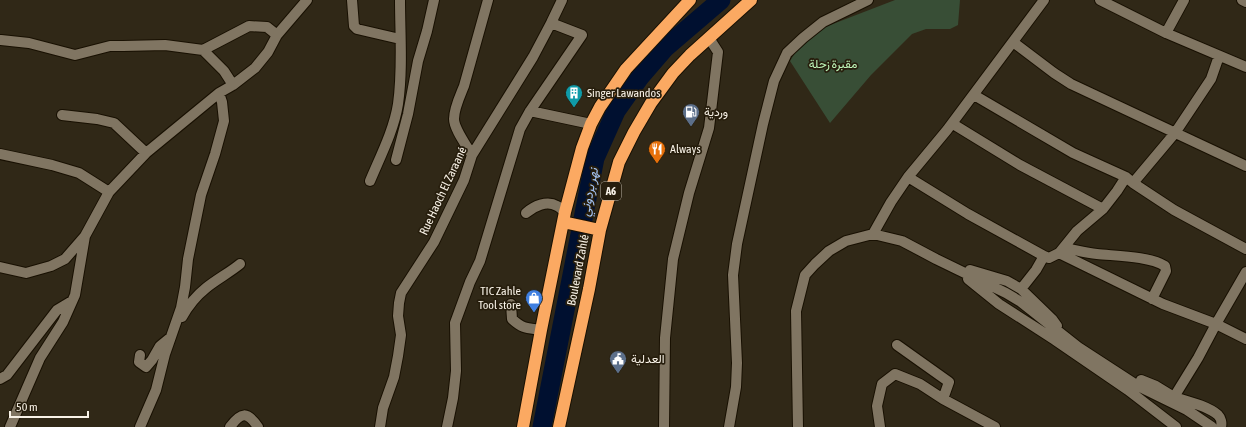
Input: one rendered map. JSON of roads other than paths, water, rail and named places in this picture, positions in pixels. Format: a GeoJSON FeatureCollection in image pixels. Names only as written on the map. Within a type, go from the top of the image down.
{"type":"FeatureCollection","features":[{"type":"Feature","properties":{"kind":"highway","name":"Boulevard Zahlé"},"geometry":{"type":"LineString","coordinates":[[559,427],[589,289],[600,230],[619,162],[651,103],[673,74],[690,55],[751,0]]}},
{"type":"Feature","properties":{"kind":"highway","name":"Boulevard Zahlé"},"geometry":{"type":"LineString","coordinates":[[523,427],[564,217],[582,148],[590,124],[626,69],[688,1]]}},
{"type":"Feature","properties":{"kind":"highway"},"geometry":{"type":"LineString","coordinates":[[564,217],[600,230]]}},
{"type":"Feature","properties":{"kind":"street"},"geometry":{"type":"LineString","coordinates":[[0,267],[26,273],[51,266],[65,259],[85,236],[109,192],[146,153],[219,93],[255,68],[268,52],[277,35],[308,0]]}},
{"type":"Feature","properties":{"kind":"street"},"geometry":{"type":"LineString","coordinates":[[352,0],[354,26],[357,29],[400,39]]}},
{"type":"Feature","properties":{"kind":"street"},"geometry":{"type":"LineString","coordinates":[[370,181],[386,143],[398,105],[401,67],[400,0]]}},
{"type":"Feature","properties":{"kind":"street"},"geometry":{"type":"LineString","coordinates":[[396,160],[408,114],[418,61],[434,0]]}},
{"type":"Feature","properties":{"kind":"street"},"geometry":{"type":"LineString","coordinates":[[472,155],[456,127],[454,119],[459,97],[464,86],[488,0]]}},
{"type":"Feature","properties":{"kind":"street","name":"Rue Haoch El Zaraané"},"geometry":{"type":"LineString","coordinates":[[380,427],[383,408],[394,377],[398,356],[401,335],[398,316],[401,293],[434,242],[464,180],[472,155],[532,58],[552,23],[562,0]]}},
{"type":"Feature","properties":{"kind":"street"},"geometry":{"type":"LineString","coordinates":[[729,427],[736,387],[734,274],[736,249],[763,124],[774,81],[787,53],[803,38],[823,22],[868,0]]}},
{"type":"Feature","properties":{"kind":"street"},"geometry":{"type":"LineString","coordinates":[[874,234],[891,202],[908,177],[952,124],[1044,0]]}},
{"type":"Feature","properties":{"kind":"street"},"geometry":{"type":"LineString","coordinates":[[1100,0],[1166,33],[1246,67]]}},
{"type":"Feature","properties":{"kind":"street"},"geometry":{"type":"LineString","coordinates":[[1166,33],[1184,0]]}},
{"type":"Feature","properties":{"kind":"street"},"geometry":{"type":"LineString","coordinates":[[1242,0],[1246,2]]}},
{"type":"Feature","properties":{"kind":"street"},"geometry":{"type":"LineString","coordinates":[[447,427],[453,398],[456,371],[455,323],[470,282],[480,261],[520,129],[530,111],[582,35],[552,23]]}},
{"type":"Feature","properties":{"kind":"street"},"geometry":{"type":"LineString","coordinates":[[0,40],[29,43],[75,55],[110,46],[165,45],[203,50],[249,26],[267,27],[277,35]]}},
{"type":"Feature","properties":{"kind":"street"},"geometry":{"type":"LineString","coordinates":[[664,427],[665,338],[673,258],[689,193],[709,128],[718,52],[708,38]]}},
{"type":"Feature","properties":{"kind":"street"},"geometry":{"type":"LineString","coordinates":[[1013,42],[1071,84],[1246,166]]}},
{"type":"Feature","properties":{"kind":"street"},"geometry":{"type":"LineString","coordinates":[[203,50],[224,71],[233,84]]}},
{"type":"Feature","properties":{"kind":"street"},"geometry":{"type":"LineString","coordinates":[[908,177],[968,214],[1050,258],[1062,251],[1077,231],[1103,209],[1117,191],[1130,180],[1175,132],[1211,79],[1219,56]]}},
{"type":"Feature","properties":{"kind":"street"},"geometry":{"type":"LineString","coordinates":[[140,427],[156,390],[165,354],[181,308],[188,259],[201,195],[215,154],[224,121],[222,102],[219,93]]}},
{"type":"Feature","properties":{"kind":"street"},"geometry":{"type":"LineString","coordinates":[[974,95],[1073,153],[1130,180],[1174,210],[1246,249]]}},
{"type":"Feature","properties":{"kind":"street"},"geometry":{"type":"LineString","coordinates":[[530,111],[590,124]]}},
{"type":"Feature","properties":{"kind":"street"},"geometry":{"type":"LineString","coordinates":[[62,115],[97,119],[114,123],[146,153]]}},
{"type":"Feature","properties":{"kind":"street"},"geometry":{"type":"LineString","coordinates":[[952,124],[1020,165],[1103,209]]}},
{"type":"Feature","properties":{"kind":"street"},"geometry":{"type":"LineString","coordinates":[[0,154],[52,165],[79,173],[109,192]]}},
{"type":"Feature","properties":{"kind":"street"},"geometry":{"type":"LineString","coordinates":[[526,213],[531,208],[548,203],[557,206],[564,217]]}},
{"type":"Feature","properties":{"kind":"street"},"geometry":{"type":"LineString","coordinates":[[798,427],[796,312],[805,275],[829,251],[846,241],[874,234],[902,241],[953,268],[1006,292],[1021,302],[1058,336],[1176,427]]}},
{"type":"Feature","properties":{"kind":"street"},"geometry":{"type":"LineString","coordinates":[[13,426],[40,358],[63,322],[75,295],[85,236]]}},
{"type":"Feature","properties":{"kind":"street"},"geometry":{"type":"LineString","coordinates":[[1062,251],[1152,299],[1216,324],[1246,339]]}},
{"type":"Feature","properties":{"kind":"street"},"geometry":{"type":"LineString","coordinates":[[1062,251],[1139,258],[1160,263],[1165,266],[1166,271],[1152,299]]}},
{"type":"Feature","properties":{"kind":"street"},"geometry":{"type":"LineString","coordinates":[[1021,289],[1036,270],[1044,256]]}},
{"type":"Feature","properties":{"kind":"street"},"geometry":{"type":"LineString","coordinates":[[936,259],[1001,279],[1021,289],[1052,319],[1058,327],[1058,336]]}},
{"type":"Feature","properties":{"kind":"street"},"geometry":{"type":"LineString","coordinates":[[176,322],[181,319],[188,306],[196,297],[206,288],[231,272],[240,264]]}},
{"type":"Feature","properties":{"kind":"street"},"geometry":{"type":"LineString","coordinates":[[953,268],[1000,304],[1078,347],[1138,386],[1187,410],[1212,427]]}},
{"type":"Feature","properties":{"kind":"street"},"geometry":{"type":"LineString","coordinates":[[1174,397],[1198,358],[1246,272]]}},
{"type":"Feature","properties":{"kind":"street"},"geometry":{"type":"LineString","coordinates":[[1000,304],[1006,292]]}},
{"type":"Feature","properties":{"kind":"street"},"geometry":{"type":"LineString","coordinates":[[0,379],[7,375],[58,310],[72,302]]}},
{"type":"Feature","properties":{"kind":"street"},"geometry":{"type":"LineString","coordinates":[[1014,312],[1021,302]]}},
{"type":"Feature","properties":{"kind":"street"},"geometry":{"type":"LineString","coordinates":[[511,304],[512,319],[522,327],[541,330]]}},
{"type":"Feature","properties":{"kind":"street"},"geometry":{"type":"LineString","coordinates":[[140,355],[139,362],[146,367],[160,346],[171,337]]}},
{"type":"Feature","properties":{"kind":"street"},"geometry":{"type":"LineString","coordinates":[[897,345],[949,382],[943,399]]}},
{"type":"Feature","properties":{"kind":"street"},"geometry":{"type":"LineString","coordinates":[[880,427],[877,406],[882,384],[895,374],[920,384],[943,399],[995,427]]}},
{"type":"Feature","properties":{"kind":"street"},"geometry":{"type":"LineString","coordinates":[[1128,379],[1138,379],[1156,386],[1174,397],[1201,406],[1219,416],[1222,422],[1221,427]]}},
{"type":"Feature","properties":{"kind":"street"},"geometry":{"type":"LineString","coordinates":[[230,427],[235,420],[241,416],[247,415],[252,418],[258,427]]}},
{"type":"Feature","properties":{"kind":"waterway","name":"نهر بردوني"},"geometry":{"type":"LineString","coordinates":[[542,427],[595,158],[616,111],[640,77],[665,48],[721,0]]}},
{"type":"Feature","properties":{"kind":"place","name":"Singer Lawandos"},"geometry":{"type":"Point","coordinates":[574,108]}},
{"type":"Feature","properties":{"kind":"place","name":"وردية"},"geometry":{"type":"Point","coordinates":[691,127]}},
{"type":"Feature","properties":{"kind":"place","name":"Always"},"geometry":{"type":"Point","coordinates":[657,164]}},
{"type":"Feature","properties":{"kind":"place","name":"TIC Zahle Tool store"},"geometry":{"type":"Point","coordinates":[534,313]}},
{"type":"Feature","properties":{"kind":"place","name":"العدلية"},"geometry":{"type":"Point","coordinates":[618,374]}},
{"type":"Feature","properties":{"kind":"park label","name":"مقبرة زحلة"},"geometry":{"type":"Point","coordinates":[833,64]}}]}
